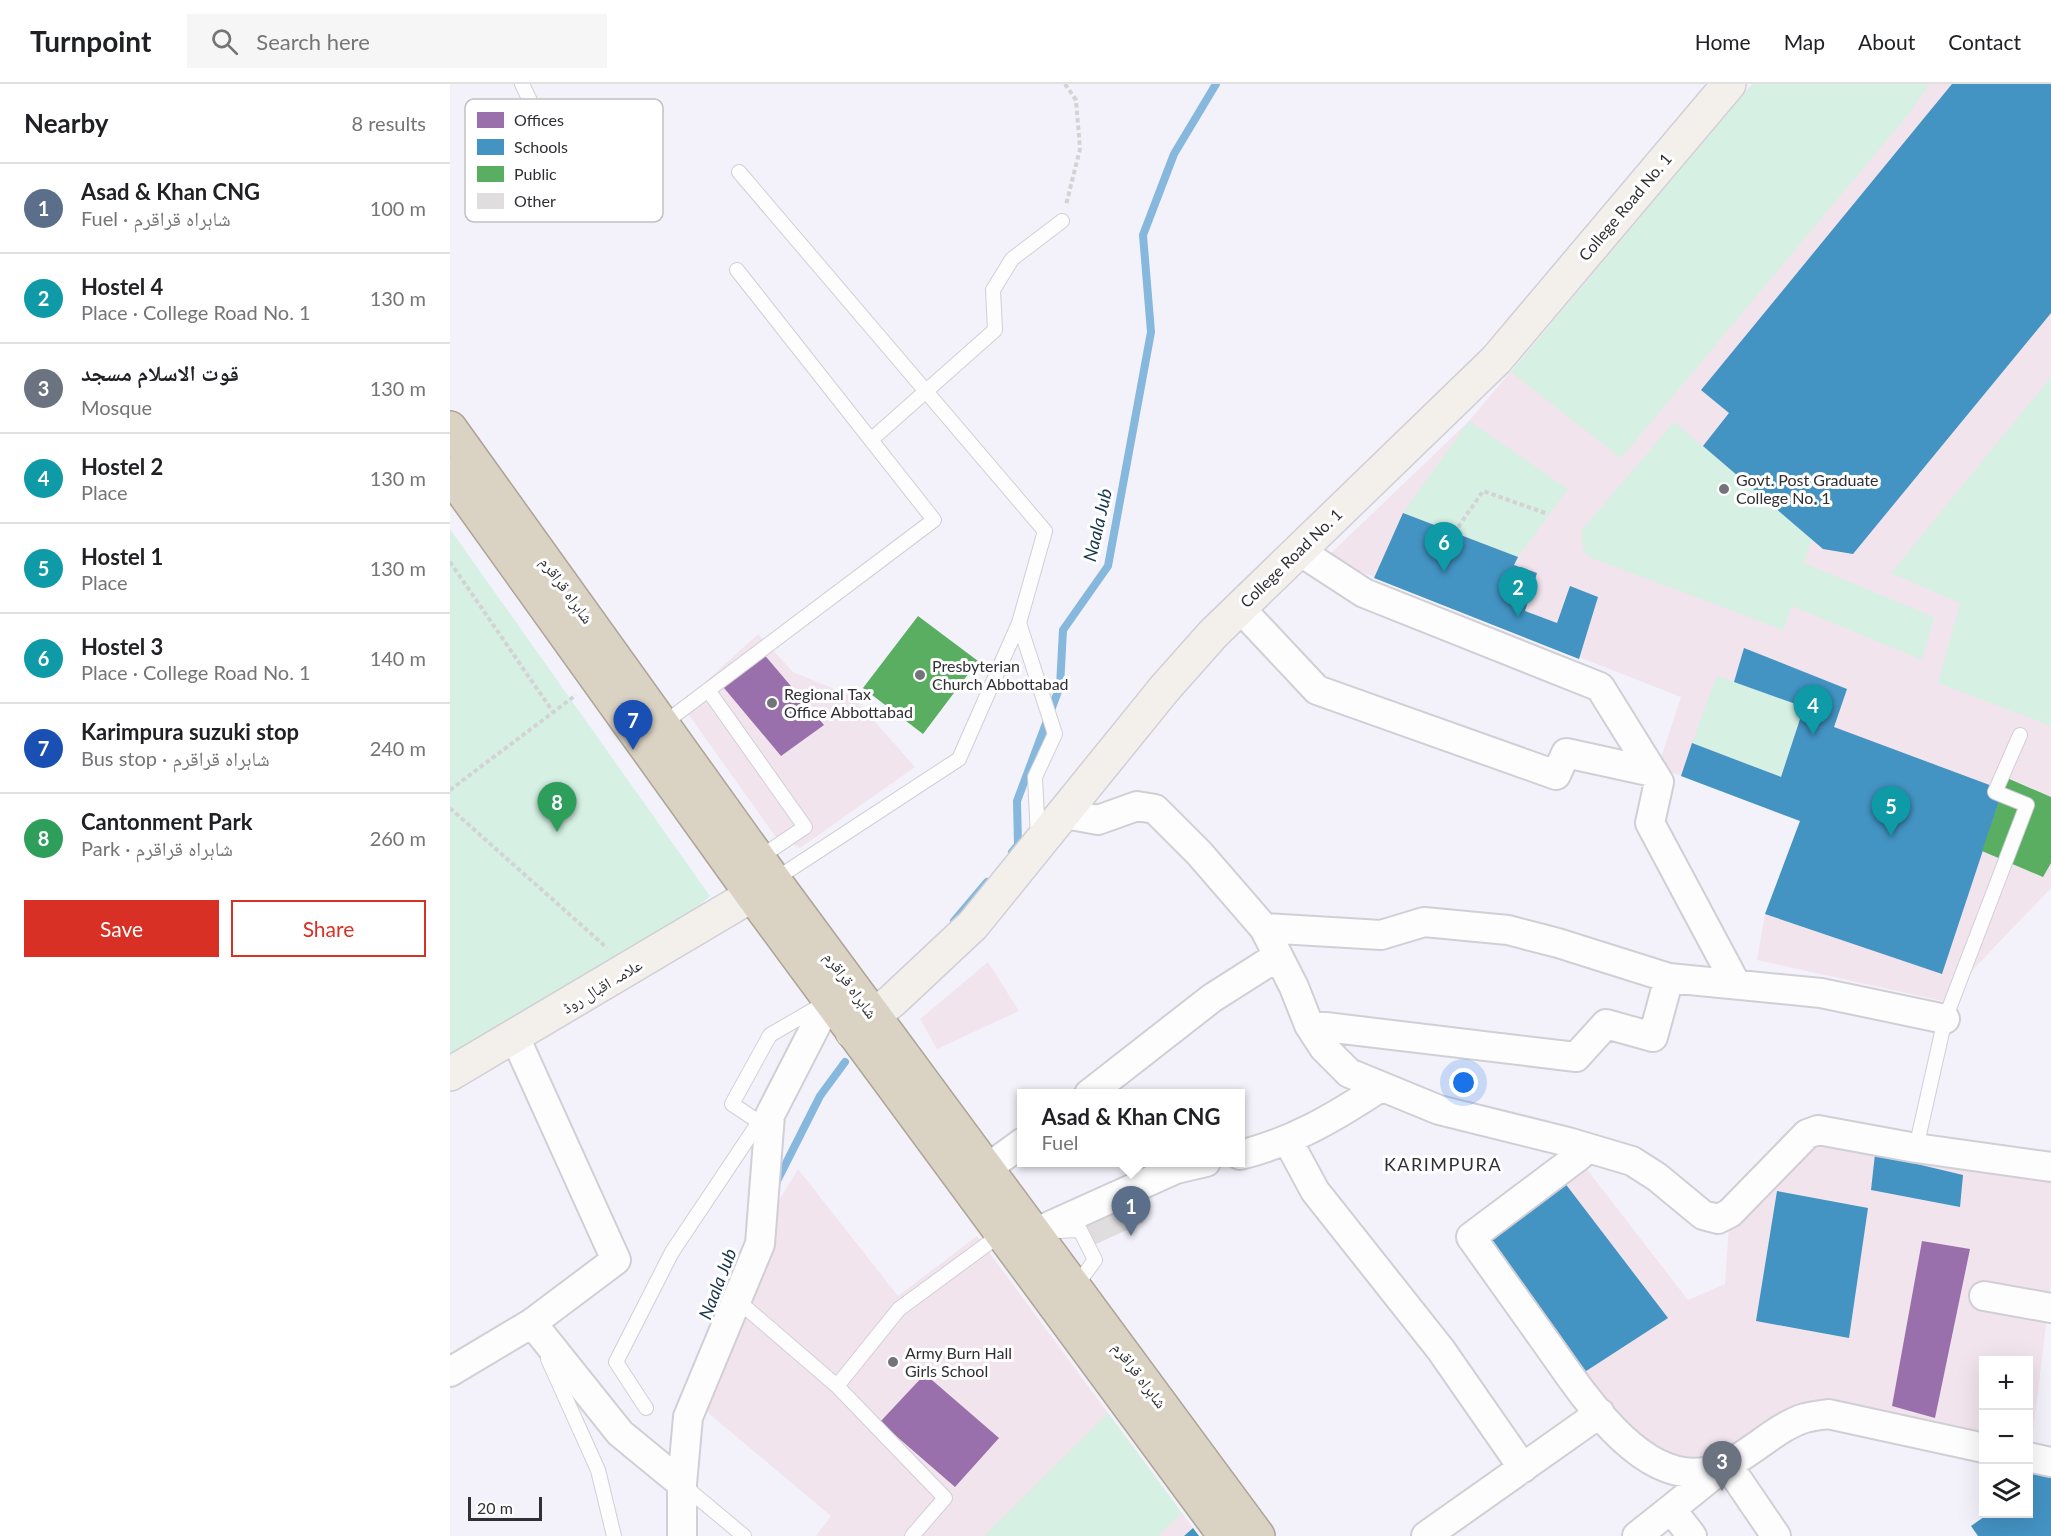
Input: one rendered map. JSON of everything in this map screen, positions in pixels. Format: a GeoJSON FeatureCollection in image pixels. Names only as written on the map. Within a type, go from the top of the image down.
{"type":"FeatureCollection","features":[{"type":"Feature","properties":{"kind":"highway","name":"شاہراہ قراقرم"},"geometry":{"type":"LineString","coordinates":[[450,428],[663,724],[762,878],[863,1024],[1001,1234],[1225,1536]]}},
{"type":"Feature","properties":{"kind":"highway","name":"شاہراہ قراقرم"},"geometry":{"type":"LineString","coordinates":[[450,474],[762,878],[829,1000],[863,1024],[986,1169],[1258,1536]]}},
{"type":"Feature","properties":{"kind":"main road","name":"College Road No. 1"},"geometry":{"type":"LineString","coordinates":[[863,1024],[974,925],[1165,688],[1240,608],[1496,360],[1729,84]]}},
{"type":"Feature","properties":{"kind":"main road","name":"علامہ اقبال روڈ"},"geometry":{"type":"LineString","coordinates":[[450,1074],[630,969],[762,878]]}},
{"type":"Feature","properties":{"kind":"street"},"geometry":{"type":"LineString","coordinates":[[1298,550],[1364,593],[1600,687],[1659,782],[1650,822],[1736,984]]}},
{"type":"Feature","properties":{"kind":"street"},"geometry":{"type":"LineString","coordinates":[[1240,608],[1317,690],[1556,775],[1566,753],[1653,772]]}},
{"type":"Feature","properties":{"kind":"street"},"geometry":{"type":"LineString","coordinates":[[1065,814],[1098,820],[1137,806],[1155,809],[1192,846],[1264,928],[1309,1025],[1324,1048],[1349,1073],[1379,1088],[1438,1110],[1632,1161],[1657,1177],[1703,1215],[1718,1219],[1741,1203],[1807,1134],[1818,1130],[1916,1148],[2051,1167]]}},
{"type":"Feature","properties":{"kind":"street"},"geometry":{"type":"LineString","coordinates":[[1264,928],[1381,935],[1424,922],[1508,930],[1558,943],[1669,978],[1821,993],[1944,1018]]}},
{"type":"Feature","properties":{"kind":"street"},"geometry":{"type":"LineString","coordinates":[[1095,1089],[1212,998],[1278,956]]}},
{"type":"Feature","properties":{"kind":"street"},"geometry":{"type":"LineString","coordinates":[[1309,1025],[1576,1057],[1606,1024],[1653,1037],[1669,978]]}},
{"type":"Feature","properties":{"kind":"street"},"geometry":{"type":"LineString","coordinates":[[682,1536],[682,1484],[688,1417],[760,1244],[770,1116],[829,1000]]}},
{"type":"Feature","properties":{"kind":"street"},"geometry":{"type":"LineString","coordinates":[[450,1372],[532,1323],[616,1260],[515,1037]]}},
{"type":"Feature","properties":{"kind":"street"},"geometry":{"type":"LineString","coordinates":[[1245,1154],[1288,1141],[1333,1119],[1379,1088]]}},
{"type":"Feature","properties":{"kind":"street"},"geometry":{"type":"LineString","coordinates":[[1288,1141],[1315,1191],[1441,1350],[1523,1468]]}},
{"type":"Feature","properties":{"kind":"street"},"geometry":{"type":"LineString","coordinates":[[986,1169],[1017,1147]]}},
{"type":"Feature","properties":{"kind":"street"},"geometry":{"type":"LineString","coordinates":[[1581,1147],[1579,1156],[1471,1237],[1593,1406],[1632,1446],[1656,1462],[1680,1472],[1710,1471],[1727,1464]]}},
{"type":"Feature","properties":{"kind":"street"},"geometry":{"type":"LineString","coordinates":[[1034,1233],[1185,1167]]}},
{"type":"Feature","properties":{"kind":"street"},"geometry":{"type":"LineString","coordinates":[[1984,1296],[2051,1308]]}},
{"type":"Feature","properties":{"kind":"street"},"geometry":{"type":"LineString","coordinates":[[532,1323],[620,1433],[682,1484]]}},
{"type":"Feature","properties":{"kind":"street"},"geometry":{"type":"LineString","coordinates":[[1426,1536],[1523,1468],[1593,1406]]}},
{"type":"Feature","properties":{"kind":"street"},"geometry":{"type":"LineString","coordinates":[[1636,1536],[1727,1464],[1804,1418],[1828,1414],[1979,1447]]}},
{"type":"Feature","properties":{"kind":"street"},"geometry":{"type":"LineString","coordinates":[[2033,1458],[2051,1462]]}},
{"type":"Feature","properties":{"kind":"street"},"geometry":{"type":"LineString","coordinates":[[1727,1464],[1776,1536]]}},
{"type":"Feature","properties":{"kind":"street"},"geometry":{"type":"LineString","coordinates":[[1671,1509],[1692,1536]]}},
{"type":"Feature","properties":{"kind":"lane"},"geometry":{"type":"LineString","coordinates":[[522,84],[529,99]]}},
{"type":"Feature","properties":{"kind":"lane"},"geometry":{"type":"LineString","coordinates":[[739,172],[1045,531],[1019,623],[959,759],[762,878]]}},
{"type":"Feature","properties":{"kind":"lane"},"geometry":{"type":"LineString","coordinates":[[872,439],[995,330],[993,290],[1002,275],[1012,259],[1062,221]]}},
{"type":"Feature","properties":{"kind":"lane"},"geometry":{"type":"LineString","coordinates":[[663,724],[934,520],[737,270]]}},
{"type":"Feature","properties":{"kind":"lane"},"geometry":{"type":"LineString","coordinates":[[1019,623],[1054,734],[1035,777],[1039,846]]}},
{"type":"Feature","properties":{"kind":"lane"},"geometry":{"type":"LineString","coordinates":[[708,690],[805,827],[762,878]]}},
{"type":"Feature","properties":{"kind":"lane"},"geometry":{"type":"LineString","coordinates":[[1916,1148],[1944,1018],[2027,805],[1995,792],[2020,735]]}},
{"type":"Feature","properties":{"kind":"lane"},"geometry":{"type":"LineString","coordinates":[[646,1408],[616,1362],[672,1252],[759,1122],[732,1104],[770,1035],[829,1000]]}},
{"type":"Feature","properties":{"kind":"lane"},"geometry":{"type":"LineString","coordinates":[[837,1386],[899,1309],[1001,1234]]}},
{"type":"Feature","properties":{"kind":"lane"},"geometry":{"type":"LineString","coordinates":[[737,1300],[837,1386],[945,1498],[912,1536]]}},
{"type":"Feature","properties":{"kind":"lane"},"geometry":{"type":"LineString","coordinates":[[532,1323],[598,1470],[614,1536]]}},
{"type":"Feature","properties":{"kind":"lane"},"geometry":{"type":"LineString","coordinates":[[682,1484],[744,1536]]}},
{"type":"Feature","properties":{"kind":"path"},"geometry":{"type":"LineString","coordinates":[[1062,221],[1080,149],[1076,100],[1065,84]]}},
{"type":"Feature","properties":{"kind":"path"},"geometry":{"type":"LineString","coordinates":[[1454,533],[1483,491],[1548,514]]}},
{"type":"Feature","properties":{"kind":"path"},"geometry":{"type":"LineString","coordinates":[[450,562],[554,712]]}},
{"type":"Feature","properties":{"kind":"path"},"geometry":{"type":"LineString","coordinates":[[450,790],[571,698]]}},
{"type":"Feature","properties":{"kind":"path"},"geometry":{"type":"LineString","coordinates":[[450,808],[630,969]]}},
{"type":"Feature","properties":{"kind":"shaded area","name":"Govt. Post Graduate College No. 1"},"geometry":{"type":"Polygon","coordinates":[[[1752,84],[2051,84],[2051,888],[1943,1001],[1757,960],[1765,914],[1800,821],[1658,767],[1681,697],[1326,558],[1469,421],[1752,84]]]}},
{"type":"Feature","properties":{"kind":"shaded area"},"geometry":{"type":"Polygon","coordinates":[[[758,634],[793,672],[852,696],[915,767],[800,848],[775,836],[681,704],[758,634]]]}},
{"type":"Feature","properties":{"kind":"shaded area"},"geometry":{"type":"Polygon","coordinates":[[[988,962],[1019,1011],[937,1049],[920,1019],[988,962]]]}},
{"type":"Feature","properties":{"kind":"shaded area"},"geometry":{"type":"Polygon","coordinates":[[[1812,1143],[2051,1157],[2051,1283],[2033,1433],[2033,1356],[1979,1356],[1979,1438],[1794,1409],[1712,1457],[1696,1461],[1665,1453],[1636,1434],[1609,1408],[1477,1236],[1582,1163],[1688,1300],[1725,1284],[1729,1225],[1812,1143]]]}},
{"type":"Feature","properties":{"kind":"shaded area","name":"Army Burn Hall Girls School"},"geometry":{"type":"Polygon","coordinates":[[[798,1169],[898,1296],[977,1236],[1199,1536],[816,1536],[831,1516],[700,1406],[763,1227],[798,1169]]]}},
{"type":"Feature","properties":{"kind":"green space"},"geometry":{"type":"Polygon","coordinates":[[[1752,84],[1929,84],[1911,111],[1621,458],[1511,372],[1752,84]]]}},
{"type":"Feature","properties":{"kind":"green space"},"geometry":{"type":"Polygon","coordinates":[[[2051,377],[2051,726],[1938,683],[1960,603],[1891,573],[2051,377]]]}},
{"type":"Feature","properties":{"kind":"green space"},"geometry":{"type":"Polygon","coordinates":[[[1469,421],[1568,489],[1518,557],[1403,513],[1469,421]]]}},
{"type":"Feature","properties":{"kind":"green space"},"geometry":{"type":"Polygon","coordinates":[[[1674,422],[1812,539],[1804,563],[1934,617],[1922,660],[1792,606],[1783,630],[1589,557],[1583,549],[1581,531],[1674,422]]]}},
{"type":"Feature","properties":{"kind":"green space"},"geometry":{"type":"Polygon","coordinates":[[[450,529],[710,896],[630,969],[450,1056],[450,529]]]}},
{"type":"Feature","properties":{"kind":"green space"},"geometry":{"type":"Polygon","coordinates":[[[1717,676],[1804,707],[1781,777],[1692,743],[1717,676]]]}},
{"type":"Feature","properties":{"kind":"green space"},"geometry":{"type":"Polygon","coordinates":[[[1108,1413],[1182,1513],[1158,1536],[984,1536],[1108,1413]]]}},
{"type":"Feature","properties":{"kind":"building: Offices","name":"Regional Tax Office Abbottabad"},"geometry":{"type":"Polygon","coordinates":[[[762,652],[824,725],[781,756],[719,682],[762,652]]]}},
{"type":"Feature","properties":{"kind":"building: Offices"},"geometry":{"type":"Polygon","coordinates":[[[1922,1241],[1970,1249],[1935,1418],[1892,1406],[1922,1241]]]}},
{"type":"Feature","properties":{"kind":"building: Offices"},"geometry":{"type":"Polygon","coordinates":[[[925,1374],[999,1438],[955,1487],[880,1422],[925,1374]]]}},
{"type":"Feature","properties":{"kind":"building: Schools"},"geometry":{"type":"Polygon","coordinates":[[[1952,84],[2051,84],[2051,313],[1853,554],[1823,549],[1703,446],[1729,413],[1701,390],[1952,84]]]}},
{"type":"Feature","properties":{"kind":"building: Schools"},"geometry":{"type":"Polygon","coordinates":[[[1403,513],[1518,557],[1514,565],[1537,573],[1525,611],[1557,623],[1570,586],[1598,597],[1579,659],[1374,578],[1403,513]]]}},
{"type":"Feature","properties":{"kind":"building: Schools"},"geometry":{"type":"Polygon","coordinates":[[[1744,648],[1847,689],[1834,727],[2003,790],[1942,974],[1765,914],[1800,821],[1681,776],[1692,743],[1781,777],[1804,707],[1734,682],[1744,648]]]}},
{"type":"Feature","properties":{"kind":"building: Schools"},"geometry":{"type":"Polygon","coordinates":[[[1875,1154],[1963,1175],[1960,1207],[1871,1190],[1875,1154]]]}},
{"type":"Feature","properties":{"kind":"building: Schools"},"geometry":{"type":"Polygon","coordinates":[[[1561,1178],[1668,1318],[1580,1375],[1477,1236],[1561,1178]]]}},
{"type":"Feature","properties":{"kind":"building: Schools"},"geometry":{"type":"Polygon","coordinates":[[[1777,1191],[1868,1208],[1849,1338],[1756,1321],[1777,1191]]]}},
{"type":"Feature","properties":{"kind":"building: Schools"},"geometry":{"type":"Polygon","coordinates":[[[2033,1469],[2051,1473],[2051,1536],[1978,1536],[1971,1526],[1982,1518],[2033,1518],[2033,1469]]]}},
{"type":"Feature","properties":{"kind":"building: Schools"},"geometry":{"type":"Polygon","coordinates":[[[1193,1528],[1199,1536],[1184,1536],[1193,1528]]]}},
{"type":"Feature","properties":{"kind":"building: Public","name":"Presbyterian Church Abbottabad"},"geometry":{"type":"Polygon","coordinates":[[[918,616],[978,661],[923,734],[863,688],[918,616]]]}},
{"type":"Feature","properties":{"kind":"building: Public"},"geometry":{"type":"Polygon","coordinates":[[[2007,778],[2051,797],[2051,863],[2043,877],[1982,851],[2007,778]]]}},
{"type":"Feature","properties":{"kind":"building: Other"},"geometry":{"type":"Polygon","coordinates":[[[1128,1192],[1144,1222],[1094,1245],[1079,1216],[1128,1192]]]}},
{"type":"Feature","properties":{"kind":"waterway","name":"Naala Jub"},"geometry":{"type":"LineString","coordinates":[[1012,852],[1018,845],[1017,801],[1060,686],[1063,630],[1108,566],[1151,332],[1143,235],[1174,154],[1216,84]]}},
{"type":"Feature","properties":{"kind":"waterway","name":"Naala Jub"},"geometry":{"type":"LineString","coordinates":[[954,921],[987,882]]}},
{"type":"Feature","properties":{"kind":"waterway","name":"Naala Jub"},"geometry":{"type":"LineString","coordinates":[[775,1185],[820,1096],[845,1062]]}},
{"type":"Feature","properties":{"kind":"place","name":"Govt. Post Graduate College No. 1"},"geometry":{"type":"Point","coordinates":[1724,489]}},
{"type":"Feature","properties":{"kind":"place","name":"Hostel 3"},"geometry":{"type":"Point","coordinates":[1444,572]}},
{"type":"Feature","properties":{"kind":"place","name":"Hostel 4"},"geometry":{"type":"Point","coordinates":[1518,617]}},
{"type":"Feature","properties":{"kind":"place","name":"Presbyterian Church Abbottabad"},"geometry":{"type":"Point","coordinates":[920,675]}},
{"type":"Feature","properties":{"kind":"place","name":"Regional Tax Office Abbottabad"},"geometry":{"type":"Point","coordinates":[772,703]}},
{"type":"Feature","properties":{"kind":"place","name":"Hostel 2"},"geometry":{"type":"Point","coordinates":[1813,735]}},
{"type":"Feature","properties":{"kind":"place","name":"Karimpura suzuki stop"},"geometry":{"type":"Point","coordinates":[633,750]}},
{"type":"Feature","properties":{"kind":"place","name":"Cantonment Park"},"geometry":{"type":"Point","coordinates":[557,832]}},
{"type":"Feature","properties":{"kind":"place","name":"Hostel 1"},"geometry":{"type":"Point","coordinates":[1891,836]}},
{"type":"Feature","properties":{"kind":"place","name":"Asad & Khan CNG"},"geometry":{"type":"Point","coordinates":[1131,1236]}},
{"type":"Feature","properties":{"kind":"place","name":"Army Burn Hall Girls School"},"geometry":{"type":"Point","coordinates":[893,1362]}},
{"type":"Feature","properties":{"kind":"place","name":"قوت الاسلام مسجد"},"geometry":{"type":"Point","coordinates":[1722,1491]}},
{"type":"Feature","properties":{"kind":"district","name":"KARIMPURA"},"geometry":{"type":"Point","coordinates":[1443,1165]}}]}
